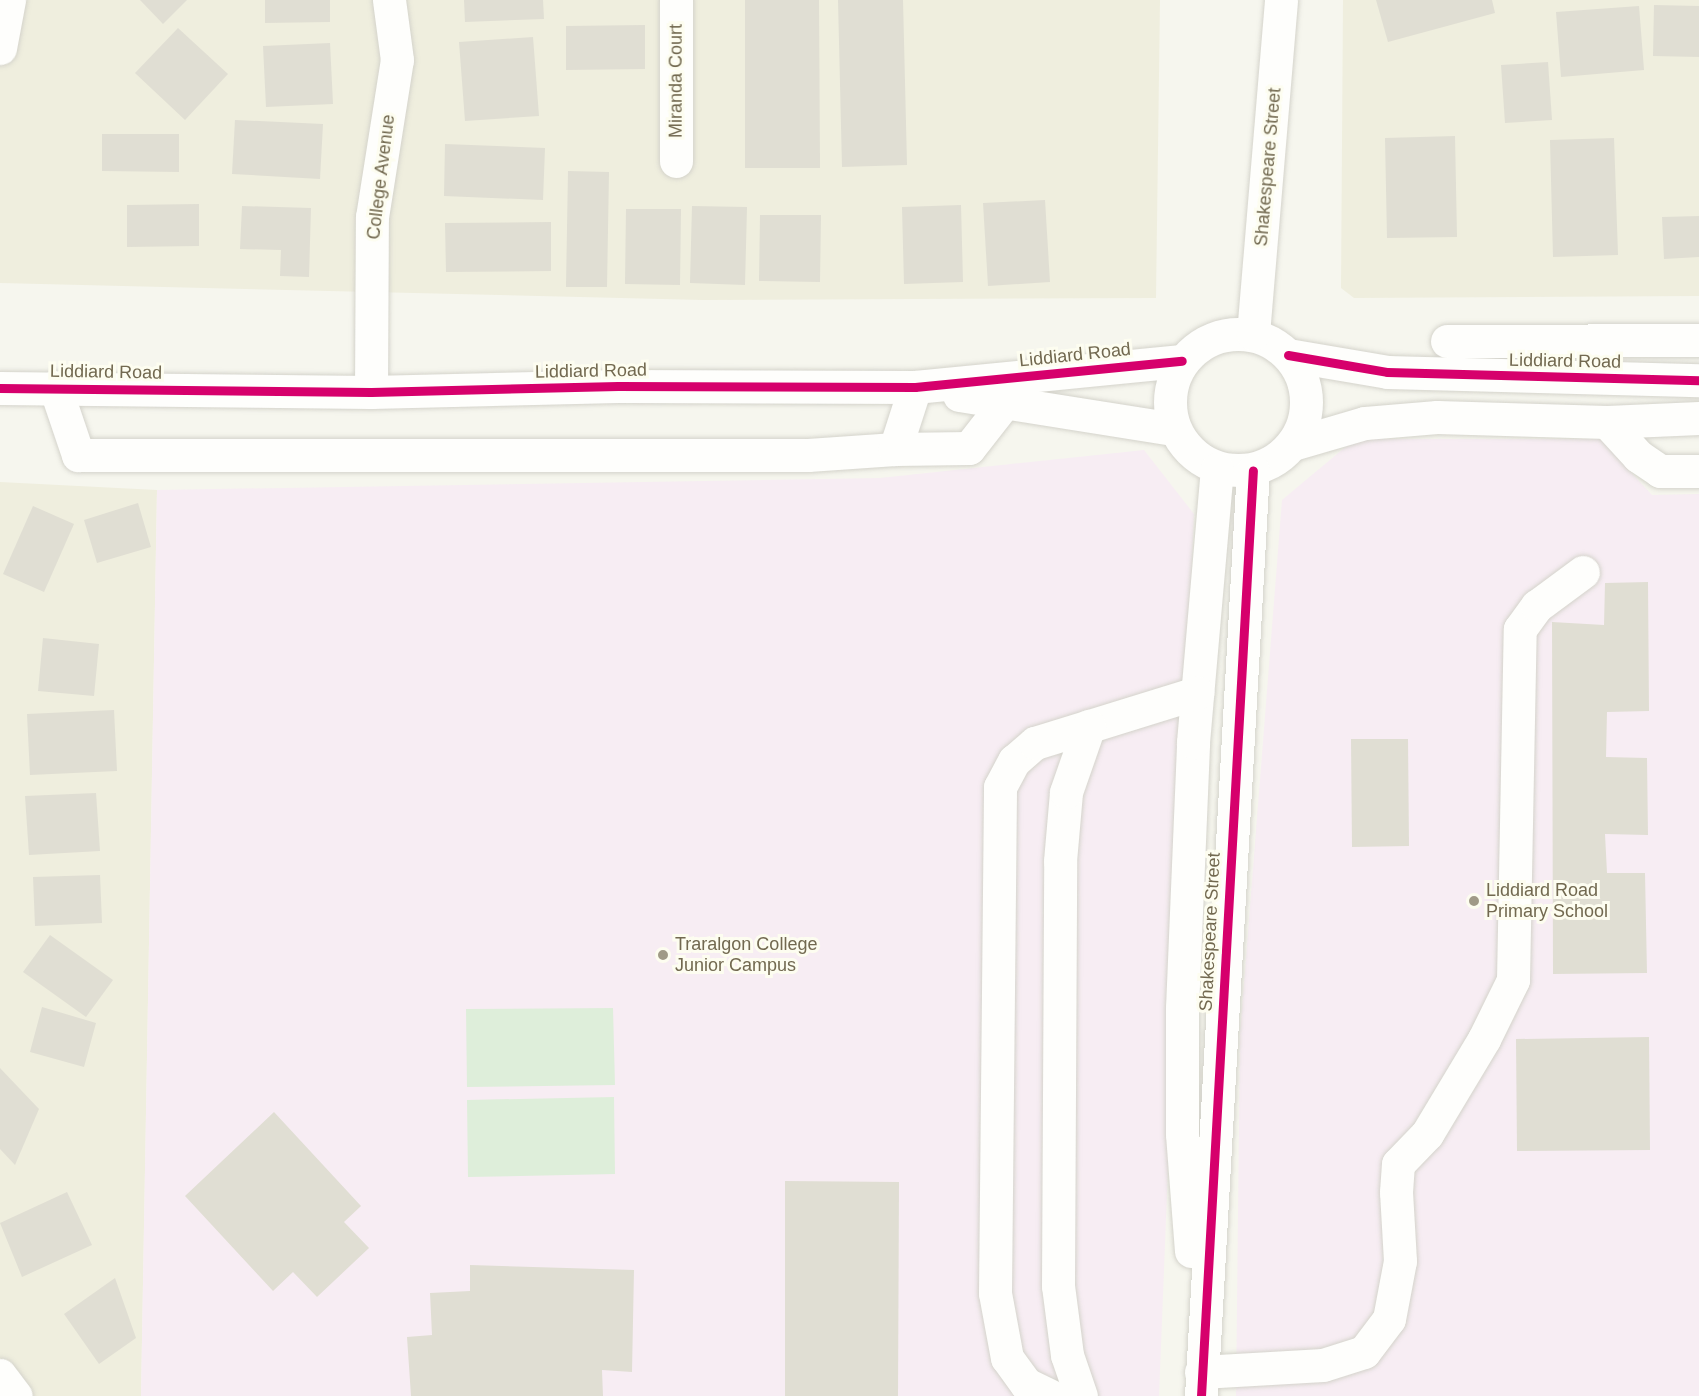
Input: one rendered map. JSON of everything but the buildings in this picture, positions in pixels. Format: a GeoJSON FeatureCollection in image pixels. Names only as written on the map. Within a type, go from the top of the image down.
{"type":"FeatureCollection","features":[{"type":"Feature","properties":{"kind":"street"},"geometry":{"type":"LineString","coordinates":[[0,48],[9,0]]}},
{"type":"Feature","properties":{"kind":"street","name":"College Avenue"},"geometry":{"type":"LineString","coordinates":[[371,392],[372,217],[397,60],[389,0]]}},
{"type":"Feature","properties":{"kind":"street","name":"Miranda Court"},"geometry":{"type":"LineString","coordinates":[[676,0],[676,161]]}},
{"type":"Feature","properties":{"kind":"street","name":"Shakespeare Street"},"geometry":{"type":"LineString","coordinates":[[1253,334],[1281,0]]}},
{"type":"Feature","properties":{"kind":"street"},"geometry":{"type":"LineString","coordinates":[[1253,334],[1275,344],[1288,355],[1301,375],[1307,402],[1303,425],[1293,444],[1275,460],[1253,470],[1217,469],[1187,450],[1174,429],[1170,403],[1182,361],[1198,345],[1220,335],[1253,334]]}},
{"type":"Feature","properties":{"kind":"street","name":"Liddiard Road"},"geometry":{"type":"LineString","coordinates":[[1447,341],[1699,340]]}},
{"type":"Feature","properties":{"kind":"street","name":"Liddiard Road"},"geometry":{"type":"LineString","coordinates":[[1288,355],[1387,372],[1699,380]]}},
{"type":"Feature","properties":{"kind":"street","name":"Liddiard Road"},"geometry":{"type":"LineString","coordinates":[[0,388],[371,392],[618,386],[915,387],[1182,361]]}},
{"type":"Feature","properties":{"kind":"street"},"geometry":{"type":"LineString","coordinates":[[915,387],[895,449],[969,448],[1003,402],[1028,376]]}},
{"type":"Feature","properties":{"kind":"street","name":"Liddiard Road"},"geometry":{"type":"LineString","coordinates":[[56,387],[78,455],[808,455],[895,449]]}},
{"type":"Feature","properties":{"kind":"street","name":"Liddiard Road"},"geometry":{"type":"LineString","coordinates":[[915,387],[1174,429]]}},
{"type":"Feature","properties":{"kind":"street"},"geometry":{"type":"LineString","coordinates":[[1293,444],[1365,423],[1437,417],[1607,422],[1699,418]]}},
{"type":"Feature","properties":{"kind":"street"},"geometry":{"type":"LineString","coordinates":[[1607,422],[1638,456],[1660,471],[1699,471]]}},
{"type":"Feature","properties":{"kind":"street","name":"Shakespeare Street"},"geometry":{"type":"LineString","coordinates":[[1201,1384],[1182,1134],[1182,1008],[1197,693],[1217,469]]}},
{"type":"Feature","properties":{"kind":"street","name":"Shakespeare Street"},"geometry":{"type":"LineString","coordinates":[[1201,1384],[1253,470]]}},
{"type":"Feature","properties":{"kind":"street"},"geometry":{"type":"LineString","coordinates":[[1201,1384],[1323,1365],[1364,1352],[1389,1319],[1400,1261],[1396,1192],[1398,1164],[1427,1134],[1484,1039],[1513,980],[1520,629],[1537,606],[1583,572]]}},
{"type":"Feature","properties":{"kind":"street"},"geometry":{"type":"LineString","coordinates":[[1051,1396],[1026,1384],[1006,1359],[995,1293],[998,803],[1006,773],[1023,751],[1035,743],[1197,693]]}},
{"type":"Feature","properties":{"kind":"street"},"geometry":{"type":"LineString","coordinates":[[1081,1396],[1065,1344],[1058,1286],[1060,861],[1066,792],[1089,726]]}},
{"type":"Feature","properties":{"kind":"street"},"geometry":{"type":"LineString","coordinates":[[0,1375],[16,1396]]}},
{"type":"Feature","properties":{"kind":"shaded area"},"geometry":{"type":"Polygon","coordinates":[[[0,0],[1160,0],[1156,298],[703,300],[0,283],[0,0]]]}},
{"type":"Feature","properties":{"kind":"shaded area"},"geometry":{"type":"Polygon","coordinates":[[[1343,0],[1699,0],[1699,296],[1354,298],[1341,288],[1343,0]]]}},
{"type":"Feature","properties":{"kind":"shaded area","name":"Liddiard Road Primary School"},"geometry":{"type":"Polygon","coordinates":[[[1355,439],[1600,439],[1652,495],[1699,494],[1699,1396],[1236,1396],[1240,1034],[1282,500],[1355,439]]]}},
{"type":"Feature","properties":{"kind":"shaded area","name":"Traralgon College Junior Campus"},"geometry":{"type":"Polygon","coordinates":[[[1144,450],[1194,514],[1159,1396],[141,1396],[157,490],[880,478],[1144,450]]]}},
{"type":"Feature","properties":{"kind":"shaded area"},"geometry":{"type":"Polygon","coordinates":[[[0,482],[157,490],[141,1396],[0,1396],[0,482]]]}},
{"type":"Feature","properties":{"kind":"green space"},"geometry":{"type":"Polygon","coordinates":[[[613,1008],[615,1085],[467,1087],[466,1009],[613,1008]]]}},
{"type":"Feature","properties":{"kind":"green space"},"geometry":{"type":"Polygon","coordinates":[[[614,1097],[615,1174],[468,1177],[467,1100],[614,1097]]]}},
{"type":"Feature","properties":{"kind":"cycle path"},"geometry":{"type":"LineString","coordinates":[[1288,355],[1387,372],[1699,380]]}},
{"type":"Feature","properties":{"kind":"cycle path"},"geometry":{"type":"LineString","coordinates":[[0,388],[371,392],[618,386],[915,387],[1182,361]]}},
{"type":"Feature","properties":{"kind":"cycle path"},"geometry":{"type":"LineString","coordinates":[[1201,1396],[1253,470]]}},
{"type":"Feature","properties":{"kind":"place","name":"Liddiard Road Primary School"},"geometry":{"type":"Point","coordinates":[1474,901]}},
{"type":"Feature","properties":{"kind":"place","name":"Traralgon College Junior Campus"},"geometry":{"type":"Point","coordinates":[663,955]}}]}
